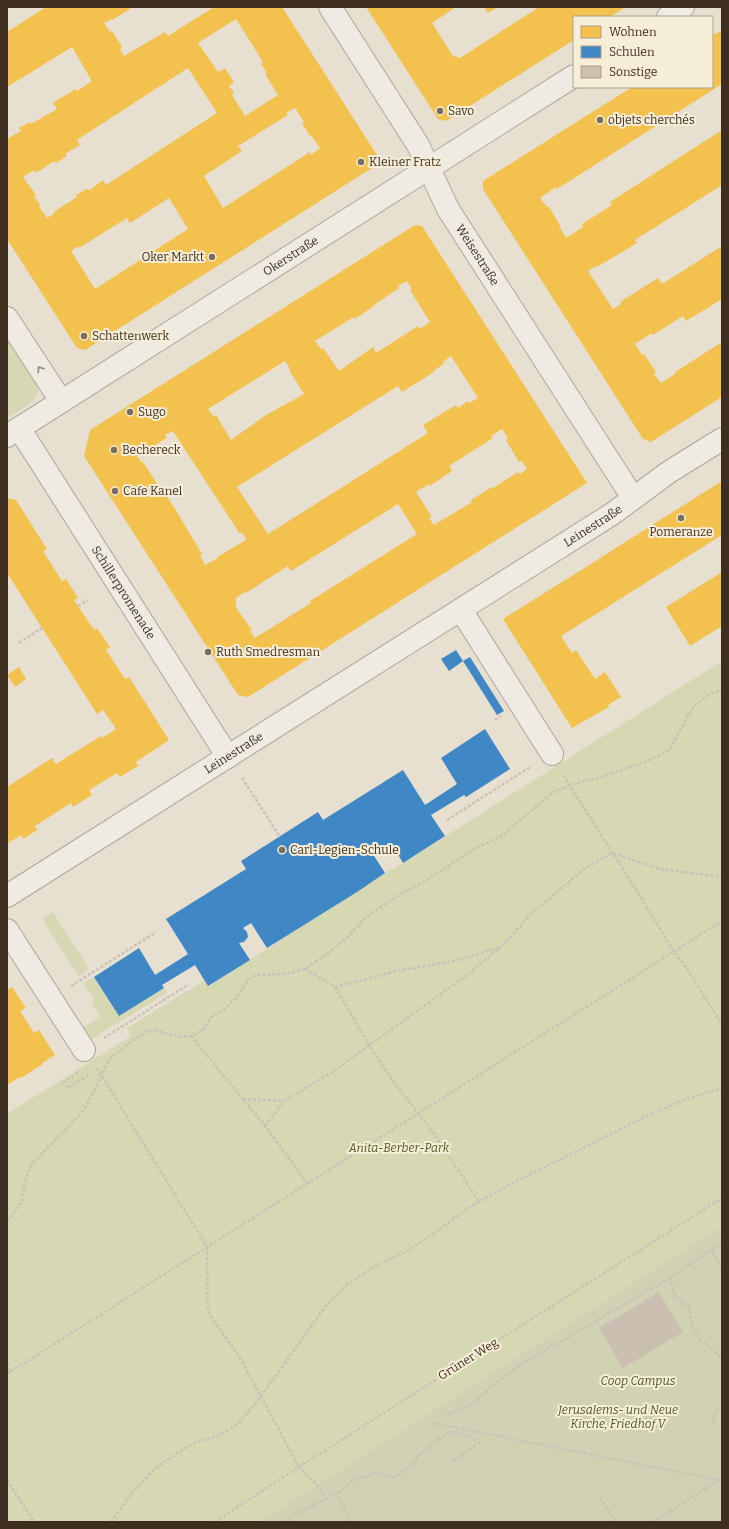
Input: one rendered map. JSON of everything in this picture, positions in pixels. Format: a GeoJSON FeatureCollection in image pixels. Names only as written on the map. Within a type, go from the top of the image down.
{"type":"FeatureCollection","features":[{"type":"Feature","properties":{"kind":"street","name":"Weisestraße"},"geometry":{"type":"LineString","coordinates":[[330,7],[418,145],[448,209],[633,498]]}},
{"type":"Feature","properties":{"kind":"street"},"geometry":{"type":"LineString","coordinates":[[670,16],[683,7]]}},
{"type":"Feature","properties":{"kind":"street","name":"Okerstraße"},"geometry":{"type":"LineString","coordinates":[[13,432],[573,77]]}},
{"type":"Feature","properties":{"kind":"street"},"geometry":{"type":"LineString","coordinates":[[7,318],[61,402]]}},
{"type":"Feature","properties":{"kind":"street","name":"Schillerpromenade"},"geometry":{"type":"LineString","coordinates":[[13,432],[228,757]]}},
{"type":"Feature","properties":{"kind":"street","name":"Leinestraße"},"geometry":{"type":"LineString","coordinates":[[7,896],[612,514],[669,472],[722,439]]}},
{"type":"Feature","properties":{"kind":"street"},"geometry":{"type":"LineString","coordinates":[[461,610],[552,754]]}},
{"type":"Feature","properties":{"kind":"street"},"geometry":{"type":"LineString","coordinates":[[7,930],[90,1064]]}},
{"type":"Feature","properties":{"kind":"path"},"geometry":{"type":"LineString","coordinates":[[78,606],[88,600]]}},
{"type":"Feature","properties":{"kind":"path"},"geometry":{"type":"LineString","coordinates":[[19,643],[42,628]]}},
{"type":"Feature","properties":{"kind":"path"},"geometry":{"type":"LineString","coordinates":[[7,1221],[21,1203],[25,1182],[32,1164],[84,1110],[109,1060],[129,1043],[148,1031],[156,1030],[178,1036],[192,1036],[203,1030],[211,1017],[224,1010],[236,998],[248,981],[256,975],[286,974],[305,969],[327,954],[349,936],[366,917],[400,894],[427,880],[471,851],[503,835],[552,793],[570,785],[631,767],[663,754],[670,749],[695,705],[707,696],[722,689]]}},
{"type":"Feature","properties":{"kind":"path"},"geometry":{"type":"LineString","coordinates":[[447,820],[515,777]]}},
{"type":"Feature","properties":{"kind":"path"},"geometry":{"type":"LineString","coordinates":[[564,777],[674,952],[685,966],[722,1024]]}},
{"type":"Feature","properties":{"kind":"path"},"geometry":{"type":"LineString","coordinates":[[242,778],[280,837]]}},
{"type":"Feature","properties":{"kind":"path"},"geometry":{"type":"LineString","coordinates":[[265,1126],[284,1101],[334,1071],[467,975],[502,946],[531,914],[578,874],[612,853],[660,869],[722,877]]}},
{"type":"Feature","properties":{"kind":"path"},"geometry":{"type":"LineString","coordinates":[[7,1374],[722,921]]}},
{"type":"Feature","properties":{"kind":"path"},"geometry":{"type":"LineString","coordinates":[[92,973],[156,932]]}},
{"type":"Feature","properties":{"kind":"path"},"geometry":{"type":"LineString","coordinates":[[335,987],[397,971],[459,960],[502,946]]}},
{"type":"Feature","properties":{"kind":"path"},"geometry":{"type":"LineString","coordinates":[[305,969],[335,987],[369,1045],[394,1082],[419,1113],[479,1202]]}},
{"type":"Feature","properties":{"kind":"path"},"geometry":{"type":"LineString","coordinates":[[124,1025],[189,984]]}},
{"type":"Feature","properties":{"kind":"path"},"geometry":{"type":"LineString","coordinates":[[192,1036],[265,1126],[307,1183]]}},
{"type":"Feature","properties":{"kind":"path"},"geometry":{"type":"LineString","coordinates":[[90,1064],[68,1088],[64,1082],[90,1064]]}},
{"type":"Feature","properties":{"kind":"path"},"geometry":{"type":"LineString","coordinates":[[90,1064],[101,1076],[206,1247],[208,1312],[240,1358],[299,1466],[317,1485],[326,1498]]}},
{"type":"Feature","properties":{"kind":"path"},"geometry":{"type":"LineString","coordinates":[[111,1522],[132,1493],[153,1470],[177,1453],[197,1442],[220,1435],[240,1422],[261,1396],[325,1307],[345,1286],[376,1266],[409,1250],[465,1210],[502,1189],[649,1115],[684,1100],[722,1088]]}},
{"type":"Feature","properties":{"kind":"path"},"geometry":{"type":"LineString","coordinates":[[243,1099],[284,1101]]}},
{"type":"Feature","properties":{"kind":"path","name":"Grüner Weg"},"geometry":{"type":"LineString","coordinates":[[215,1522],[299,1466],[722,1198]]}},
{"type":"Feature","properties":{"kind":"path"},"geometry":{"type":"LineString","coordinates":[[447,1415],[473,1403],[492,1386],[523,1363],[670,1278],[722,1242]]}},
{"type":"Feature","properties":{"kind":"path"},"geometry":{"type":"LineString","coordinates":[[711,1250],[722,1267]]}},
{"type":"Feature","properties":{"kind":"path"},"geometry":{"type":"LineString","coordinates":[[670,1278],[675,1296],[689,1308],[692,1325],[701,1340],[722,1358]]}},
{"type":"Feature","properties":{"kind":"path"},"geometry":{"type":"LineString","coordinates":[[7,1364],[11,1372]]}},
{"type":"Feature","properties":{"kind":"path"},"geometry":{"type":"LineString","coordinates":[[712,1422],[718,1409],[722,1406]]}},
{"type":"Feature","properties":{"kind":"path"},"geometry":{"type":"LineString","coordinates":[[432,1423],[719,1480]]}},
{"type":"Feature","properties":{"kind":"path"},"geometry":{"type":"LineString","coordinates":[[287,1522],[292,1516],[337,1492],[352,1481],[376,1473],[389,1477],[395,1477],[411,1466],[419,1455],[447,1433],[457,1432],[470,1436],[479,1443],[452,1462]]}},
{"type":"Feature","properties":{"kind":"path"},"geometry":{"type":"LineString","coordinates":[[653,1522],[722,1478]]}},
{"type":"Feature","properties":{"kind":"path"},"geometry":{"type":"LineString","coordinates":[[7,1480],[34,1522]]}},
{"type":"Feature","properties":{"kind":"path"},"geometry":{"type":"LineString","coordinates":[[337,1492],[350,1522]]}},
{"type":"Feature","properties":{"kind":"path"},"geometry":{"type":"LineString","coordinates":[[600,1498],[616,1522]]}},
{"type":"Feature","properties":{"kind":"green space"},"geometry":{"type":"Polygon","coordinates":[[[7,333],[38,386],[35,397],[32,401],[7,418],[7,333]]]}},
{"type":"Feature","properties":{"kind":"green space","name":"Anita-Berber-Park"},"geometry":{"type":"Polygon","coordinates":[[[722,661],[722,1226],[259,1522],[7,1522],[7,1114],[131,1036],[127,1028],[205,980],[209,986],[385,873],[722,661]]]}},
{"type":"Feature","properties":{"kind":"green space"},"geometry":{"type":"Polygon","coordinates":[[[53,912],[89,969],[79,976],[42,919],[53,912]]]}},
{"type":"Feature","properties":{"kind":"green space"},"geometry":{"type":"Polygon","coordinates":[[[94,977],[119,1016],[164,988],[167,993],[90,1040],[82,1028],[100,1017],[91,1002],[94,1000],[83,983],[94,977]]]}},
{"type":"Feature","properties":{"kind":"green space","name":"Jerusalems- und Neue Kirche, Friedhof V"},"geometry":{"type":"Polygon","coordinates":[[[722,1226],[722,1522],[259,1522],[317,1485],[722,1226]]]}},
{"type":"Feature","properties":{"kind":"building: Wohnen"},"geometry":{"type":"Polygon","coordinates":[[[46,7],[133,7],[112,20],[104,23],[110,32],[112,31],[122,47],[120,49],[124,56],[165,32],[168,36],[214,7],[282,7],[377,155],[375,166],[85,350],[77,348],[7,239],[7,139],[21,131],[19,128],[30,122],[31,124],[57,109],[53,103],[76,89],[77,91],[92,81],[72,47],[7,87],[7,32],[46,7]],[[236,19],[198,43],[218,72],[225,68],[234,82],[229,86],[234,93],[232,95],[245,116],[278,95],[265,74],[267,73],[261,64],[263,62],[236,19]],[[188,68],[77,140],[80,145],[65,154],[67,156],[56,163],[54,161],[38,172],[35,172],[34,170],[23,177],[36,195],[34,196],[40,205],[39,207],[47,218],[77,197],[76,195],[86,189],[90,190],[103,180],[106,185],[217,113],[188,68]],[[295,108],[286,113],[288,115],[238,146],[242,151],[204,176],[223,208],[310,152],[311,155],[320,148],[311,135],[310,136],[302,123],[304,122],[295,108]],[[169,198],[130,223],[127,218],[79,248],[78,246],[71,251],[95,289],[188,229],[169,198]]]}},
{"type":"Feature","properties":{"kind":"building: Wohnen"},"geometry":{"type":"Polygon","coordinates":[[[366,7],[456,7],[432,23],[453,56],[460,58],[539,7],[626,7],[612,16],[573,16],[573,41],[446,121],[438,119],[366,7]]]}},
{"type":"Feature","properties":{"kind":"building: Wohnen"},"geometry":{"type":"Polygon","coordinates":[[[484,7],[498,7],[488,13],[484,7]]]}},
{"type":"Feature","properties":{"kind":"building: Wohnen"},"geometry":{"type":"Polygon","coordinates":[[[722,30],[722,84],[557,189],[556,187],[540,198],[547,207],[549,207],[566,238],[583,227],[582,224],[612,205],[610,202],[722,130],[722,185],[635,240],[637,243],[588,271],[613,309],[621,304],[620,302],[658,278],[662,284],[722,246],[722,299],[686,321],[683,316],[653,335],[652,333],[635,344],[656,372],[654,374],[661,383],[675,374],[675,372],[722,342],[722,397],[651,442],[643,439],[483,189],[483,181],[630,88],[713,88],[713,35],[722,30]]]}},
{"type":"Feature","properties":{"kind":"building: Wohnen"},"geometry":{"type":"Polygon","coordinates":[[[415,225],[422,226],[587,483],[248,697],[238,695],[84,456],[90,430],[415,225]],[[407,281],[398,286],[399,288],[355,319],[354,317],[315,341],[321,349],[323,348],[339,371],[373,347],[376,353],[418,326],[420,329],[430,322],[410,290],[412,289],[407,281]],[[451,356],[443,362],[444,364],[402,392],[398,386],[237,487],[268,534],[428,433],[423,425],[456,405],[458,408],[468,401],[469,403],[478,398],[451,356]],[[285,361],[208,409],[214,417],[216,415],[231,440],[266,415],[304,394],[285,361]],[[502,429],[491,436],[493,438],[449,466],[452,471],[430,486],[429,484],[416,492],[432,517],[429,518],[434,525],[472,502],[471,500],[492,487],[493,488],[518,472],[520,474],[527,469],[522,461],[519,462],[506,440],[508,438],[502,429]],[[173,431],[165,435],[167,438],[146,451],[145,449],[136,455],[142,463],[143,462],[175,509],[202,554],[200,555],[205,565],[246,540],[242,532],[240,534],[173,431]],[[398,504],[291,571],[288,566],[236,598],[236,608],[252,630],[250,631],[255,638],[311,603],[310,601],[417,534],[398,504]]]}},
{"type":"Feature","properties":{"kind":"building: Wohnen"},"geometry":{"type":"Polygon","coordinates":[[[722,481],[722,535],[561,636],[572,653],[576,650],[595,679],[605,672],[621,697],[608,705],[609,707],[572,728],[503,619],[602,557],[600,554],[603,556],[722,481]]]}},
{"type":"Feature","properties":{"kind":"building: Wohnen"},"geometry":{"type":"Polygon","coordinates":[[[7,498],[16,500],[47,549],[43,551],[62,581],[66,579],[78,598],[74,600],[94,630],[97,628],[110,647],[106,650],[125,679],[129,677],[169,740],[136,762],[138,766],[120,777],[117,773],[89,790],[92,795],[73,807],[71,803],[35,826],[37,830],[23,839],[21,835],[7,844],[7,787],[52,758],[56,764],[101,736],[102,738],[116,729],[103,710],[97,714],[7,573],[7,498]]]}},
{"type":"Feature","properties":{"kind":"building: Wohnen"},"geometry":{"type":"Polygon","coordinates":[[[722,572],[722,626],[690,646],[666,607],[722,572]]]}},
{"type":"Feature","properties":{"kind":"building: Wohnen"},"geometry":{"type":"Polygon","coordinates":[[[19,667],[26,679],[15,687],[7,675],[19,667]]]}},
{"type":"Feature","properties":{"kind":"building: Wohnen"},"geometry":{"type":"Polygon","coordinates":[[[12,987],[26,1008],[20,1011],[34,1033],[39,1030],[55,1055],[21,1078],[20,1077],[7,1085],[7,990],[12,987]]]}},
{"type":"Feature","properties":{"kind":"building: Schulen"},"geometry":{"type":"Polygon","coordinates":[[[456,650],[463,661],[449,671],[441,659],[456,650]]]}},
{"type":"Feature","properties":{"kind":"building: Schulen"},"geometry":{"type":"Polygon","coordinates":[[[470,657],[504,711],[497,715],[463,661],[470,657]]]}},
{"type":"Feature","properties":{"kind":"building: Schulen"},"geometry":{"type":"Polygon","coordinates":[[[485,729],[510,769],[466,797],[464,795],[431,815],[445,836],[403,863],[393,846],[389,850],[383,851],[379,848],[378,843],[369,848],[385,873],[357,892],[267,948],[251,923],[243,928],[247,932],[248,937],[244,942],[239,943],[250,960],[208,986],[195,965],[162,985],[164,988],[119,1016],[94,977],[139,948],[155,975],[188,954],[166,919],[246,869],[241,861],[318,812],[323,820],[403,770],[425,805],[457,784],[441,758],[485,729]]]}},
{"type":"Feature","properties":{"kind":"building: Sonstige"},"geometry":{"type":"Polygon","coordinates":[[[659,1292],[683,1332],[623,1368],[599,1328],[659,1292]]]}},
{"type":"Feature","properties":{"kind":"place","name":"Savo"},"geometry":{"type":"Point","coordinates":[440,111]}},
{"type":"Feature","properties":{"kind":"place","name":"objets cherchés"},"geometry":{"type":"Point","coordinates":[600,120]}},
{"type":"Feature","properties":{"kind":"place","name":"Kleiner Fratz"},"geometry":{"type":"Point","coordinates":[361,162]}},
{"type":"Feature","properties":{"kind":"place","name":"Oker Markt"},"geometry":{"type":"Point","coordinates":[212,257]}},
{"type":"Feature","properties":{"kind":"place","name":"Schattenwerk"},"geometry":{"type":"Point","coordinates":[84,336]}},
{"type":"Feature","properties":{"kind":"place","name":"Sugo"},"geometry":{"type":"Point","coordinates":[130,412]}},
{"type":"Feature","properties":{"kind":"place","name":"Bechereck"},"geometry":{"type":"Point","coordinates":[114,450]}},
{"type":"Feature","properties":{"kind":"place","name":"Cafe Kanel"},"geometry":{"type":"Point","coordinates":[115,491]}},
{"type":"Feature","properties":{"kind":"place","name":"Pomeranze"},"geometry":{"type":"Point","coordinates":[681,518]}},
{"type":"Feature","properties":{"kind":"place","name":"Ruth Smedresman"},"geometry":{"type":"Point","coordinates":[208,652]}},
{"type":"Feature","properties":{"kind":"place","name":"Carl-Legien-Schule"},"geometry":{"type":"Point","coordinates":[282,850]}},
{"type":"Feature","properties":{"kind":"park label","name":"Coop Campus"},"geometry":{"type":"Point","coordinates":[638,1381]}}]}
